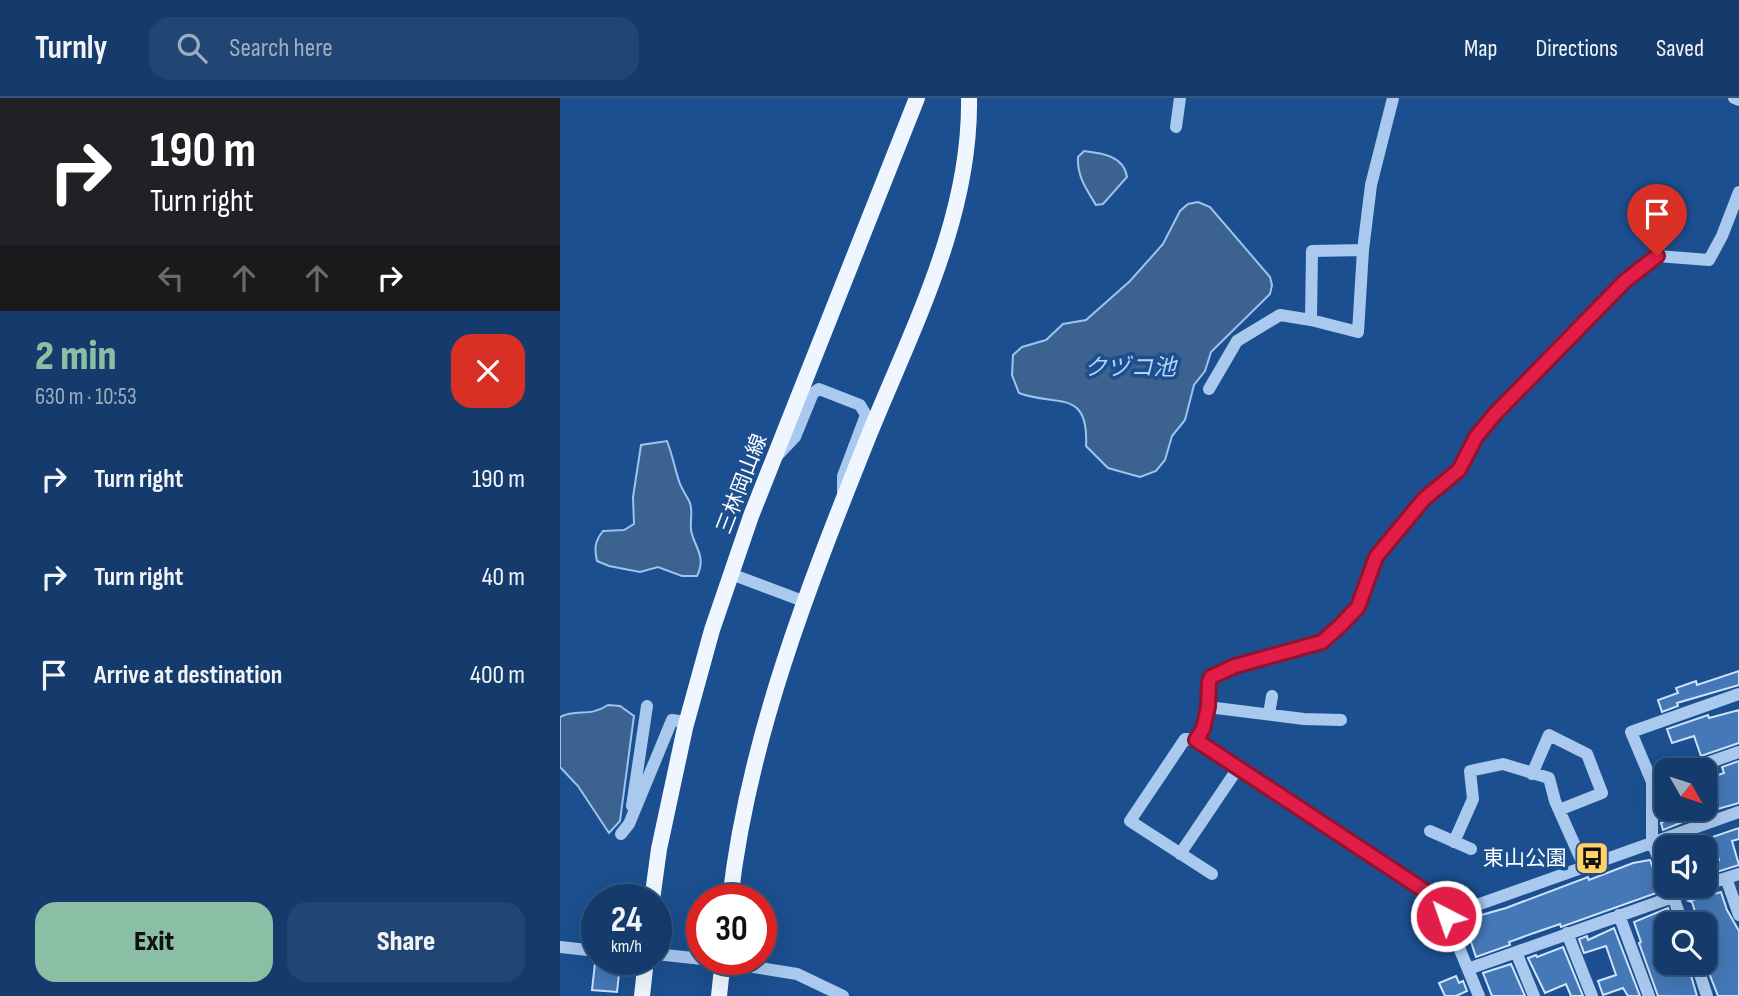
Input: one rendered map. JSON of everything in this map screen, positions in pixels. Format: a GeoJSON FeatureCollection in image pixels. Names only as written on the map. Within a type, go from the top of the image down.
{"type":"FeatureCollection","features":[{"type":"Feature","properties":{"kind":"main road","name":"三林岡山線"},"geometry":{"type":"LineString","coordinates":[[654,884],[659,849],[687,722],[712,630],[773,461],[916,98]]}},
{"type":"Feature","properties":{"kind":"main road"},"geometry":{"type":"LineString","coordinates":[[732,884],[755,767],[777,680],[803,601],[930,284],[954,216],[964,172],[969,98]]}},
{"type":"Feature","properties":{"kind":"main road"},"geometry":{"type":"LineString","coordinates":[[642,996],[644,975]]}},
{"type":"Feature","properties":{"kind":"main road"},"geometry":{"type":"LineString","coordinates":[[719,996],[721,975]]}},
{"type":"Feature","properties":{"kind":"street"},"geometry":{"type":"LineString","coordinates":[[1176,127],[1180,98]]}},
{"type":"Feature","properties":{"kind":"street"},"geometry":{"type":"LineString","coordinates":[[1209,389],[1237,341],[1280,315],[1359,332],[1363,250],[1371,185],[1393,98]]}},
{"type":"Feature","properties":{"kind":"street"},"geometry":{"type":"LineString","coordinates":[[1734,98],[1739,100]]}},
{"type":"Feature","properties":{"kind":"street"},"geometry":{"type":"LineString","coordinates":[[1196,740],[1203,729],[1211,677],[1235,666],[1322,642],[1340,626],[1358,607],[1376,557],[1424,499],[1459,470],[1476,437],[1494,415],[1625,281],[1657,256],[1709,260],[1722,236],[1739,192]]}},
{"type":"Feature","properties":{"kind":"street"},"geometry":{"type":"LineString","coordinates":[[1311,320],[1312,251],[1363,250]]}},
{"type":"Feature","properties":{"kind":"street"},"geometry":{"type":"LineString","coordinates":[[773,461],[795,438],[813,393],[819,389],[860,405],[866,415],[843,476],[843,500]]}},
{"type":"Feature","properties":{"kind":"street"},"geometry":{"type":"LineString","coordinates":[[731,574],[803,601]]}},
{"type":"Feature","properties":{"kind":"street"},"geometry":{"type":"LineString","coordinates":[[1654,847],[1651,782],[1631,732],[1739,694]]}},
{"type":"Feature","properties":{"kind":"street"},"geometry":{"type":"LineString","coordinates":[[1269,714],[1272,696]]}},
{"type":"Feature","properties":{"kind":"street"},"geometry":{"type":"LineString","coordinates":[[647,706],[625,829],[671,720],[687,722]]}},
{"type":"Feature","properties":{"kind":"street"},"geometry":{"type":"LineString","coordinates":[[1208,707],[1269,714],[1322,726],[1341,720]]}},
{"type":"Feature","properties":{"kind":"street"},"geometry":{"type":"LineString","coordinates":[[1532,774],[1549,734],[1587,754],[1602,793],[1559,810]]}},
{"type":"Feature","properties":{"kind":"street"},"geometry":{"type":"LineString","coordinates":[[1212,874],[1130,821],[1185,739],[1196,740],[1437,901],[1446,916],[1479,996]]}},
{"type":"Feature","properties":{"kind":"street"},"geometry":{"type":"LineString","coordinates":[[1717,760],[1739,752]]}},
{"type":"Feature","properties":{"kind":"street"},"geometry":{"type":"LineString","coordinates":[[1454,842],[1478,805],[1471,771],[1503,764],[1549,778],[1559,810],[1584,866]]}},
{"type":"Feature","properties":{"kind":"street"},"geometry":{"type":"LineString","coordinates":[[1180,854],[1238,768]]}},
{"type":"Feature","properties":{"kind":"street"},"geometry":{"type":"LineString","coordinates":[[1446,916],[1739,812]]}},
{"type":"Feature","properties":{"kind":"street"},"geometry":{"type":"LineString","coordinates":[[1430,831],[1471,849]]}},
{"type":"Feature","properties":{"kind":"street"},"geometry":{"type":"LineString","coordinates":[[1733,876],[1739,915]]}},
{"type":"Feature","properties":{"kind":"street"},"geometry":{"type":"LineString","coordinates":[[1468,969],[1619,915],[1654,898]]}},
{"type":"Feature","properties":{"kind":"street"},"geometry":{"type":"LineString","coordinates":[[1619,915],[1649,996]]}},
{"type":"Feature","properties":{"kind":"street"},"geometry":{"type":"LineString","coordinates":[[1567,933],[1592,996]]}},
{"type":"Feature","properties":{"kind":"street"},"geometry":{"type":"LineString","coordinates":[[560,947],[581,949]]}},
{"type":"Feature","properties":{"kind":"street"},"geometry":{"type":"LineString","coordinates":[[1516,952],[1534,996]]}},
{"type":"Feature","properties":{"kind":"street"},"geometry":{"type":"LineString","coordinates":[[777,970],[797,974],[843,996]]}},
{"type":"Feature","properties":{"kind":"street"},"geometry":{"type":"LineString","coordinates":[[1700,975],[1707,996]]}},
{"type":"Feature","properties":{"kind":"water"},"geometry":{"type":"Polygon","coordinates":[[[1084,151],[1111,157],[1122,164],[1125,170],[1127,177],[1103,204],[1096,205],[1081,176],[1078,157],[1084,151]]]}},
{"type":"Feature","properties":{"kind":"water","name":"クヅコ池"},"geometry":{"type":"Polygon","coordinates":[[[1198,202],[1210,207],[1270,277],[1272,285],[1270,294],[1211,352],[1205,371],[1194,385],[1185,420],[1172,436],[1165,460],[1156,471],[1140,477],[1108,468],[1086,446],[1086,428],[1076,407],[1019,393],[1012,375],[1013,355],[1022,347],[1046,340],[1063,324],[1086,320],[1130,281],[1163,244],[1180,211],[1188,204],[1198,202]]]}},
{"type":"Feature","properties":{"kind":"water"},"geometry":{"type":"Polygon","coordinates":[[[667,441],[679,481],[691,506],[691,530],[701,563],[697,576],[682,576],[658,567],[640,572],[597,561],[596,545],[603,531],[624,530],[634,524],[633,497],[641,445],[667,441]]]}},
{"type":"Feature","properties":{"kind":"water"},"geometry":{"type":"Polygon","coordinates":[[[608,705],[620,706],[634,716],[620,821],[609,833],[578,786],[560,767],[560,717],[595,711],[608,705]]]}},
{"type":"Feature","properties":{"kind":"building"},"geometry":{"type":"Polygon","coordinates":[[[1739,671],[1739,685],[1677,703],[1678,706],[1662,712],[1658,700],[1678,693],[1676,688],[1696,681],[1697,685],[1739,671]]]}},
{"type":"Feature","properties":{"kind":"building"},"geometry":{"type":"Polygon","coordinates":[[[1739,710],[1739,743],[1701,756],[1694,736],[1672,743],[1667,729],[1708,715],[1709,718],[1739,710]]]}},
{"type":"Feature","properties":{"kind":"building"},"geometry":{"type":"Polygon","coordinates":[[[1739,761],[1739,803],[1717,809],[1717,775],[1724,773],[1722,767],[1739,761]]]}},
{"type":"Feature","properties":{"kind":"building"},"geometry":{"type":"Polygon","coordinates":[[[1666,821],[1683,822],[1663,830],[1661,823],[1666,821]]]}},
{"type":"Feature","properties":{"kind":"building"},"geometry":{"type":"Polygon","coordinates":[[[1739,828],[1739,839],[1732,841],[1739,865],[1717,872],[1717,835],[1739,828]]]}},
{"type":"Feature","properties":{"kind":"building"},"geometry":{"type":"Polygon","coordinates":[[[1650,860],[1654,870],[1654,894],[1561,927],[1560,924],[1531,934],[1476,957],[1468,933],[1464,934],[1460,921],[1506,908],[1633,863],[1650,860]]]}},
{"type":"Feature","properties":{"kind":"building"},"geometry":{"type":"Polygon","coordinates":[[[1721,892],[1739,931],[1739,996],[1718,996],[1710,975],[1717,975],[1717,912],[1695,912],[1692,902],[1689,901],[1717,898],[1717,893],[1721,892]]]}},
{"type":"Feature","properties":{"kind":"building"},"geometry":{"type":"Polygon","coordinates":[[[1654,914],[1654,975],[1691,975],[1697,996],[1658,996],[1634,922],[1654,914]]]}},
{"type":"Feature","properties":{"kind":"building"},"geometry":{"type":"Polygon","coordinates":[[[1614,928],[1640,996],[1628,996],[1623,988],[1603,995],[1598,981],[1616,975],[1606,946],[1584,953],[1579,939],[1587,936],[1588,940],[1614,928]]]}},
{"type":"Feature","properties":{"kind":"building"},"geometry":{"type":"Polygon","coordinates":[[[1563,947],[1583,996],[1571,996],[1566,984],[1545,993],[1528,958],[1563,947]]]}},
{"type":"Feature","properties":{"kind":"building"},"geometry":{"type":"Polygon","coordinates":[[[1511,964],[1525,996],[1492,996],[1483,973],[1511,964]]]}},
{"type":"Feature","properties":{"kind":"building"},"geometry":{"type":"Polygon","coordinates":[[[594,975],[619,975],[617,992],[592,990],[594,975]]]}},
{"type":"Feature","properties":{"kind":"building"},"geometry":{"type":"Polygon","coordinates":[[[1456,976],[1459,983],[1463,981],[1467,991],[1456,996],[1445,996],[1439,983],[1456,976]]]}},
{"type":"Feature","properties":{"kind":"place","name":"東山公園"},"geometry":{"type":"Point","coordinates":[1592,858]}},
{"type":"Feature","properties":{"kind":"route"},"geometry":{"type":"LineString","coordinates":[[1446,916],[1437,901],[1425,891],[1196,740],[1203,729],[1208,707],[1209,682],[1211,677],[1235,666],[1322,642],[1340,626],[1358,607],[1376,557],[1424,499],[1459,470],[1476,437],[1494,415],[1625,281],[1657,256]]}}]}
